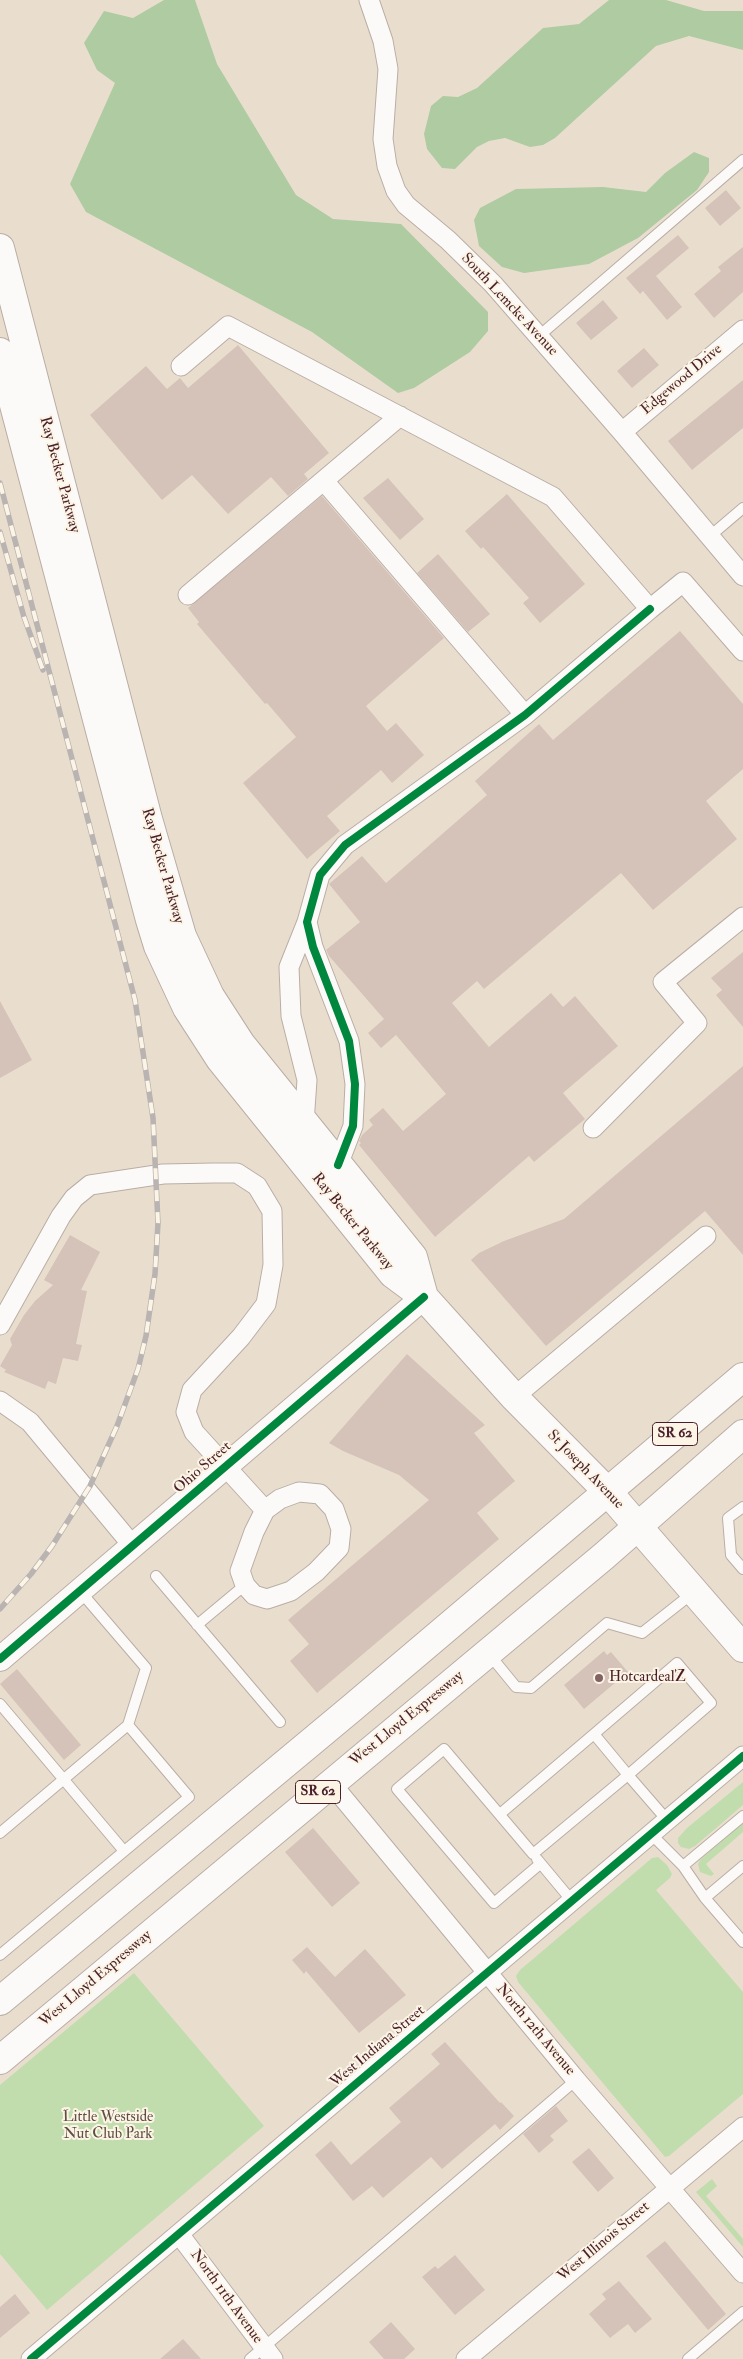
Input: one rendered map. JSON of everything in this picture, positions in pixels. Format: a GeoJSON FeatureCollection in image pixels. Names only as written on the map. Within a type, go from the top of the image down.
{"type":"FeatureCollection","features":[{"type":"Feature","properties":{"kind":"main road","name":"Ray Becker Parkway"},"geometry":{"type":"LineString","coordinates":[[0,248],[148,819],[182,936],[210,996],[228,1025],[304,1123],[413,1257],[424,1297]]}},
{"type":"Feature","properties":{"kind":"main road","name":"Ray Becker Parkway"},"geometry":{"type":"LineString","coordinates":[[0,352],[121,816],[158,946],[188,1008],[220,1059],[393,1274],[424,1297]]}},
{"type":"Feature","properties":{"kind":"main road","name":"St Joseph Avenue"},"geometry":{"type":"LineString","coordinates":[[424,1297],[514,1397],[608,1492],[743,1648]]}},
{"type":"Feature","properties":{"kind":"main road","name":"SR 62"},"geometry":{"type":"LineString","coordinates":[[0,2001],[743,1377]]}},
{"type":"Feature","properties":{"kind":"main road","name":"West Lloyd Expressway"},"geometry":{"type":"LineString","coordinates":[[0,2060],[330,1782],[488,1653],[743,1434]]}},
{"type":"Feature","properties":{"kind":"street","name":"South Lemcke Avenue"},"geometry":{"type":"LineString","coordinates":[[369,0],[383,40],[388,69],[384,139],[387,166],[396,191],[406,205],[448,240],[493,284],[622,432],[743,576]]}},
{"type":"Feature","properties":{"kind":"street"},"geometry":{"type":"LineString","coordinates":[[181,366],[228,326],[553,497],[650,609]]}},
{"type":"Feature","properties":{"kind":"street","name":"Edgewood Drive"},"geometry":{"type":"LineString","coordinates":[[622,432],[743,330]]}},
{"type":"Feature","properties":{"kind":"street"},"geometry":{"type":"LineString","coordinates":[[188,595],[400,416]]}},
{"type":"Feature","properties":{"kind":"street"},"geometry":{"type":"LineString","coordinates":[[324,481],[525,715]]}},
{"type":"Feature","properties":{"kind":"street"},"geometry":{"type":"LineString","coordinates":[[304,1123],[307,1080],[292,1016],[289,967],[307,922],[320,875],[345,845],[525,715],[684,582],[743,651]]}},
{"type":"Feature","properties":{"kind":"street"},"geometry":{"type":"LineString","coordinates":[[593,1128],[697,1023],[663,982],[743,917]]}},
{"type":"Feature","properties":{"kind":"street"},"geometry":{"type":"LineString","coordinates":[[307,922],[313,947],[349,1041],[354,1084],[353,1126],[338,1164]]}},
{"type":"Feature","properties":{"kind":"street"},"geometry":{"type":"LineString","coordinates":[[0,1325],[61,1216],[74,1198],[90,1185],[164,1174],[214,1173],[237,1174],[257,1186],[272,1210],[273,1265],[266,1304],[241,1337],[192,1390],[186,1412],[194,1432],[265,1510]]}},
{"type":"Feature","properties":{"kind":"street"},"geometry":{"type":"LineString","coordinates":[[514,1397],[706,1236]]}},
{"type":"Feature","properties":{"kind":"street","name":"Ohio Street"},"geometry":{"type":"LineString","coordinates":[[0,1660],[424,1297]]}},
{"type":"Feature","properties":{"kind":"street"},"geometry":{"type":"LineString","coordinates":[[0,1402],[30,1422],[133,1546]]}},
{"type":"Feature","properties":{"kind":"street"},"geometry":{"type":"LineString","coordinates":[[299,1492],[320,1494],[334,1509],[341,1529],[339,1548],[316,1572],[291,1591],[267,1599],[254,1595],[245,1585],[240,1571],[254,1532],[265,1510],[280,1499],[299,1492]]}},
{"type":"Feature","properties":{"kind":"street","name":"West Indiana Street"},"geometry":{"type":"LineString","coordinates":[[31,2359],[743,1756]]}},
{"type":"Feature","properties":{"kind":"street","name":"North 12th Avenue"},"geometry":{"type":"LineString","coordinates":[[330,1782],[576,2080],[743,2273]]}},
{"type":"Feature","properties":{"kind":"street","name":"West Illinois Street"},"geometry":{"type":"LineString","coordinates":[[466,2359],[743,2127]]}},
{"type":"Feature","properties":{"kind":"street","name":"North 11th Avenue"},"geometry":{"type":"LineString","coordinates":[[179,2234],[262,2355]]}},
{"type":"Feature","properties":{"kind":"lane"},"geometry":{"type":"LineString","coordinates":[[539,336],[743,160]]}},
{"type":"Feature","properties":{"kind":"lane"},"geometry":{"type":"LineString","coordinates":[[709,537],[743,508]]}},
{"type":"Feature","properties":{"kind":"lane"},"geometry":{"type":"LineString","coordinates":[[743,1507],[728,1518],[731,1555],[743,1569]]}},
{"type":"Feature","properties":{"kind":"lane"},"geometry":{"type":"LineString","coordinates":[[156,1576],[280,1722]]}},
{"type":"Feature","properties":{"kind":"lane"},"geometry":{"type":"LineString","coordinates":[[197,1625],[245,1585]]}},
{"type":"Feature","properties":{"kind":"lane"},"geometry":{"type":"LineString","coordinates":[[0,1833],[128,1725],[146,1668],[80,1591]]}},
{"type":"Feature","properties":{"kind":"lane"},"geometry":{"type":"LineString","coordinates":[[488,1653],[516,1687],[531,1688],[607,1623],[642,1633],[694,1592]]}},
{"type":"Feature","properties":{"kind":"lane"},"geometry":{"type":"LineString","coordinates":[[500,1814],[677,1663],[711,1703],[533,1854]]}},
{"type":"Feature","properties":{"kind":"lane"},"geometry":{"type":"LineString","coordinates":[[0,1704],[124,1851]]}},
{"type":"Feature","properties":{"kind":"lane"},"geometry":{"type":"LineString","coordinates":[[0,1955],[189,1797],[128,1725]]}},
{"type":"Feature","properties":{"kind":"lane"},"geometry":{"type":"LineString","coordinates":[[594,1734],[667,1820]]}},
{"type":"Feature","properties":{"kind":"lane"},"geometry":{"type":"LineString","coordinates":[[540,1864],[494,1903],[397,1789],[444,1749],[572,1901]]}},
{"type":"Feature","properties":{"kind":"lane"},"geometry":{"type":"LineString","coordinates":[[683,1866],[743,1816]]}},
{"type":"Feature","properties":{"kind":"lane"},"geometry":{"type":"LineString","coordinates":[[651,1834],[683,1866],[705,1898],[743,1942]]}},
{"type":"Feature","properties":{"kind":"lane"},"geometry":{"type":"LineString","coordinates":[[705,1898],[743,1866]]}},
{"type":"Feature","properties":{"kind":"lane"},"geometry":{"type":"LineString","coordinates":[[262,2355],[576,2080]]}},
{"type":"Feature","properties":{"kind":"lane"},"geometry":{"type":"LineString","coordinates":[[688,2359],[743,2312]]}},
{"type":"Feature","properties":{"kind":"green space"},"geometry":{"type":"Polygon","coordinates":[[[164,0],[195,0],[217,64],[296,195],[333,219],[401,224],[488,312],[488,331],[470,352],[414,388],[398,393],[312,332],[86,212],[70,184],[115,83],[97,70],[84,43],[104,11],[133,18],[164,0]]]}},
{"type":"Feature","properties":{"kind":"green space"},"geometry":{"type":"Polygon","coordinates":[[[609,0],[666,0],[704,11],[743,11],[743,50],[689,36],[656,46],[555,138],[543,145],[530,147],[505,138],[489,141],[477,147],[455,169],[442,168],[427,149],[424,134],[431,106],[443,96],[458,97],[477,88],[543,28],[579,24],[609,0]]]}},
{"type":"Feature","properties":{"kind":"green space"},"geometry":{"type":"Polygon","coordinates":[[[694,152],[709,158],[709,172],[697,190],[638,238],[589,264],[524,273],[502,267],[479,246],[474,220],[480,208],[516,189],[603,187],[646,192],[665,173],[694,152]]]}},
{"type":"Feature","properties":{"kind":"green space"},"geometry":{"type":"Polygon","coordinates":[[[743,1782],[743,1805],[695,1846],[689,1849],[681,1847],[678,1843],[678,1838],[687,1828],[743,1782]]]}},
{"type":"Feature","properties":{"kind":"green space"},"geometry":{"type":"Polygon","coordinates":[[[743,1823],[743,1832],[706,1864],[714,1874],[711,1876],[700,1872],[698,1864],[700,1860],[743,1823]]]}},
{"type":"Feature","properties":{"kind":"green space"},"geometry":{"type":"Polygon","coordinates":[[[658,1857],[667,1865],[672,1874],[656,1890],[743,1992],[743,2094],[669,2156],[665,2157],[518,1982],[516,1976],[520,1970],[652,1858],[658,1857]]]}},
{"type":"Feature","properties":{"kind":"green space","name":"Little Westside Nut Club Park"},"geometry":{"type":"Polygon","coordinates":[[[134,1973],[264,2126],[47,2310],[0,2254],[0,2085],[134,1973]]]}},
{"type":"Feature","properties":{"kind":"green space"},"geometry":{"type":"Polygon","coordinates":[[[712,2179],[717,2186],[706,2196],[743,2239],[743,2247],[696,2192],[712,2179]]]}},
{"type":"Feature","properties":{"kind":"building"},"geometry":{"type":"Polygon","coordinates":[[[726,190],[741,208],[720,226],[705,208],[726,190]]]}},
{"type":"Feature","properties":{"kind":"building"},"geometry":{"type":"Polygon","coordinates":[[[678,235],[689,248],[656,276],[682,307],[667,320],[643,291],[640,294],[626,278],[678,235]]]}},
{"type":"Feature","properties":{"kind":"building"},"geometry":{"type":"Polygon","coordinates":[[[743,247],[743,292],[714,318],[694,294],[721,271],[718,267],[743,247]]]}},
{"type":"Feature","properties":{"kind":"building"},"geometry":{"type":"Polygon","coordinates":[[[603,300],[618,318],[591,340],[576,323],[603,300]]]}},
{"type":"Feature","properties":{"kind":"building"},"geometry":{"type":"Polygon","coordinates":[[[238,345],[329,453],[304,474],[308,479],[288,496],[271,477],[228,514],[192,475],[162,500],[90,415],[146,366],[167,389],[180,378],[188,388],[238,345]]]}},
{"type":"Feature","properties":{"kind":"building"},"geometry":{"type":"Polygon","coordinates":[[[644,348],[659,365],[632,388],[617,371],[644,348]]]}},
{"type":"Feature","properties":{"kind":"building"},"geometry":{"type":"Polygon","coordinates":[[[743,380],[743,428],[692,470],[668,441],[743,380]]]}},
{"type":"Feature","properties":{"kind":"building"},"geometry":{"type":"Polygon","coordinates":[[[388,478],[424,519],[400,540],[363,498],[388,478]]]}},
{"type":"Feature","properties":{"kind":"building"},"geometry":{"type":"Polygon","coordinates":[[[507,494],[585,584],[540,623],[523,603],[529,598],[483,547],[481,549],[465,531],[507,494]]]}},
{"type":"Feature","properties":{"kind":"building"},"geometry":{"type":"Polygon","coordinates":[[[322,496],[444,638],[366,706],[387,731],[396,723],[424,755],[392,783],[381,770],[327,816],[340,831],[307,859],[243,783],[296,737],[267,703],[265,704],[197,624],[199,622],[188,608],[322,496]]]}},
{"type":"Feature","properties":{"kind":"building"},"geometry":{"type":"Polygon","coordinates":[[[438,554],[490,614],[468,632],[417,573],[438,554]]]}},
{"type":"Feature","properties":{"kind":"building"},"geometry":{"type":"Polygon","coordinates":[[[680,631],[743,704],[743,769],[706,801],[737,839],[653,910],[621,873],[484,989],[477,981],[452,1003],[489,1047],[551,993],[563,1007],[575,996],[618,1046],[563,1093],[585,1119],[534,1162],[529,1156],[435,1237],[359,1145],[361,1143],[359,1141],[362,1135],[373,1125],[369,1120],[383,1108],[403,1131],[446,1094],[396,1035],[381,1048],[368,1033],[384,1019],[329,956],[326,950],[360,922],[329,884],[362,856],[386,883],[487,795],[475,781],[539,724],[553,740],[680,631]]]}},
{"type":"Feature","properties":{"kind":"building"},"geometry":{"type":"Polygon","coordinates":[[[743,952],[743,1027],[716,995],[722,990],[711,978],[743,952]]]}},
{"type":"Feature","properties":{"kind":"building"},"geometry":{"type":"Polygon","coordinates":[[[0,1001],[32,1060],[0,1078],[0,1001]]]}},
{"type":"Feature","properties":{"kind":"building"},"geometry":{"type":"Polygon","coordinates":[[[743,1066],[743,1255],[705,1211],[546,1346],[471,1260],[479,1253],[504,1241],[564,1219],[743,1066]]]}},
{"type":"Feature","properties":{"kind":"building"},"geometry":{"type":"Polygon","coordinates":[[[70,1235],[100,1252],[81,1290],[87,1291],[76,1344],[82,1345],[78,1361],[63,1358],[56,1384],[48,1381],[45,1389],[4,1372],[6,1370],[0,1366],[12,1345],[10,1339],[24,1315],[35,1301],[53,1285],[44,1280],[70,1235]]]}},
{"type":"Feature","properties":{"kind":"building"},"geometry":{"type":"Polygon","coordinates":[[[407,1354],[485,1425],[474,1433],[515,1481],[477,1513],[499,1539],[317,1693],[290,1661],[309,1644],[288,1620],[429,1500],[399,1475],[329,1443],[407,1354]]]}},
{"type":"Feature","properties":{"kind":"building"},"geometry":{"type":"Polygon","coordinates":[[[604,1651],[607,1655],[611,1652],[628,1672],[584,1709],[564,1685],[604,1651]]]}},
{"type":"Feature","properties":{"kind":"building"},"geometry":{"type":"Polygon","coordinates":[[[17,1669],[81,1745],[64,1760],[0,1684],[17,1669]]]}},
{"type":"Feature","properties":{"kind":"building"},"geometry":{"type":"Polygon","coordinates":[[[313,1828],[360,1883],[332,1907],[285,1852],[313,1828]]]}},
{"type":"Feature","properties":{"kind":"building"},"geometry":{"type":"Polygon","coordinates":[[[307,1947],[335,1977],[365,1949],[406,1995],[359,2033],[306,1971],[304,1974],[292,1960],[307,1947]]]}},
{"type":"Feature","properties":{"kind":"building"},"geometry":{"type":"Polygon","coordinates":[[[445,2042],[514,2116],[500,2130],[495,2124],[442,2169],[431,2157],[383,2198],[372,2186],[353,2201],[315,2155],[331,2141],[351,2165],[401,2122],[389,2108],[440,2064],[431,2054],[445,2042]]]}},
{"type":"Feature","properties":{"kind":"building"},"geometry":{"type":"Polygon","coordinates":[[[556,2106],[568,2121],[550,2136],[554,2140],[539,2153],[523,2134],[556,2106]]]}},
{"type":"Feature","properties":{"kind":"building"},"geometry":{"type":"Polygon","coordinates":[[[589,2148],[614,2178],[598,2192],[572,2162],[589,2148]]]}},
{"type":"Feature","properties":{"kind":"building"},"geometry":{"type":"Polygon","coordinates":[[[665,2241],[726,2314],[708,2330],[646,2256],[665,2241]]]}},
{"type":"Feature","properties":{"kind":"building"},"geometry":{"type":"Polygon","coordinates":[[[455,2255],[485,2290],[455,2315],[422,2277],[435,2266],[438,2269],[455,2255]]]}},
{"type":"Feature","properties":{"kind":"building"},"geometry":{"type":"Polygon","coordinates":[[[619,2281],[652,2319],[635,2333],[628,2324],[610,2338],[589,2314],[606,2299],[602,2294],[619,2281]]]}},
{"type":"Feature","properties":{"kind":"building"},"geometry":{"type":"Polygon","coordinates":[[[15,2294],[30,2313],[0,2338],[0,2307],[15,2294]]]}},
{"type":"Feature","properties":{"kind":"building"},"geometry":{"type":"Polygon","coordinates":[[[391,2322],[415,2349],[404,2359],[384,2359],[369,2342],[391,2322]]]}},
{"type":"Feature","properties":{"kind":"building"},"geometry":{"type":"Polygon","coordinates":[[[183,2339],[201,2359],[160,2359],[183,2339]]]}},
{"type":"Feature","properties":{"kind":"railway"},"geometry":{"type":"LineString","coordinates":[[0,483],[135,1000],[153,1118],[158,1223],[155,1274],[146,1336],[138,1369],[117,1426],[90,1486],[52,1546],[31,1574],[0,1609]]}},
{"type":"Feature","properties":{"kind":"railway"},"geometry":{"type":"LineString","coordinates":[[0,532],[24,617],[43,670]]}},
{"type":"Feature","properties":{"kind":"cycle path"},"geometry":{"type":"LineString","coordinates":[[338,1165],[353,1126],[355,1084],[349,1041],[313,947],[307,922],[320,875],[345,845],[525,715],[650,609]]}},
{"type":"Feature","properties":{"kind":"cycle path"},"geometry":{"type":"LineString","coordinates":[[0,1659],[424,1297]]}},
{"type":"Feature","properties":{"kind":"cycle path"},"geometry":{"type":"LineString","coordinates":[[31,2359],[743,1756]]}},
{"type":"Feature","properties":{"kind":"place","name":"HotcardealZ"},"geometry":{"type":"Point","coordinates":[599,1678]}}]}
